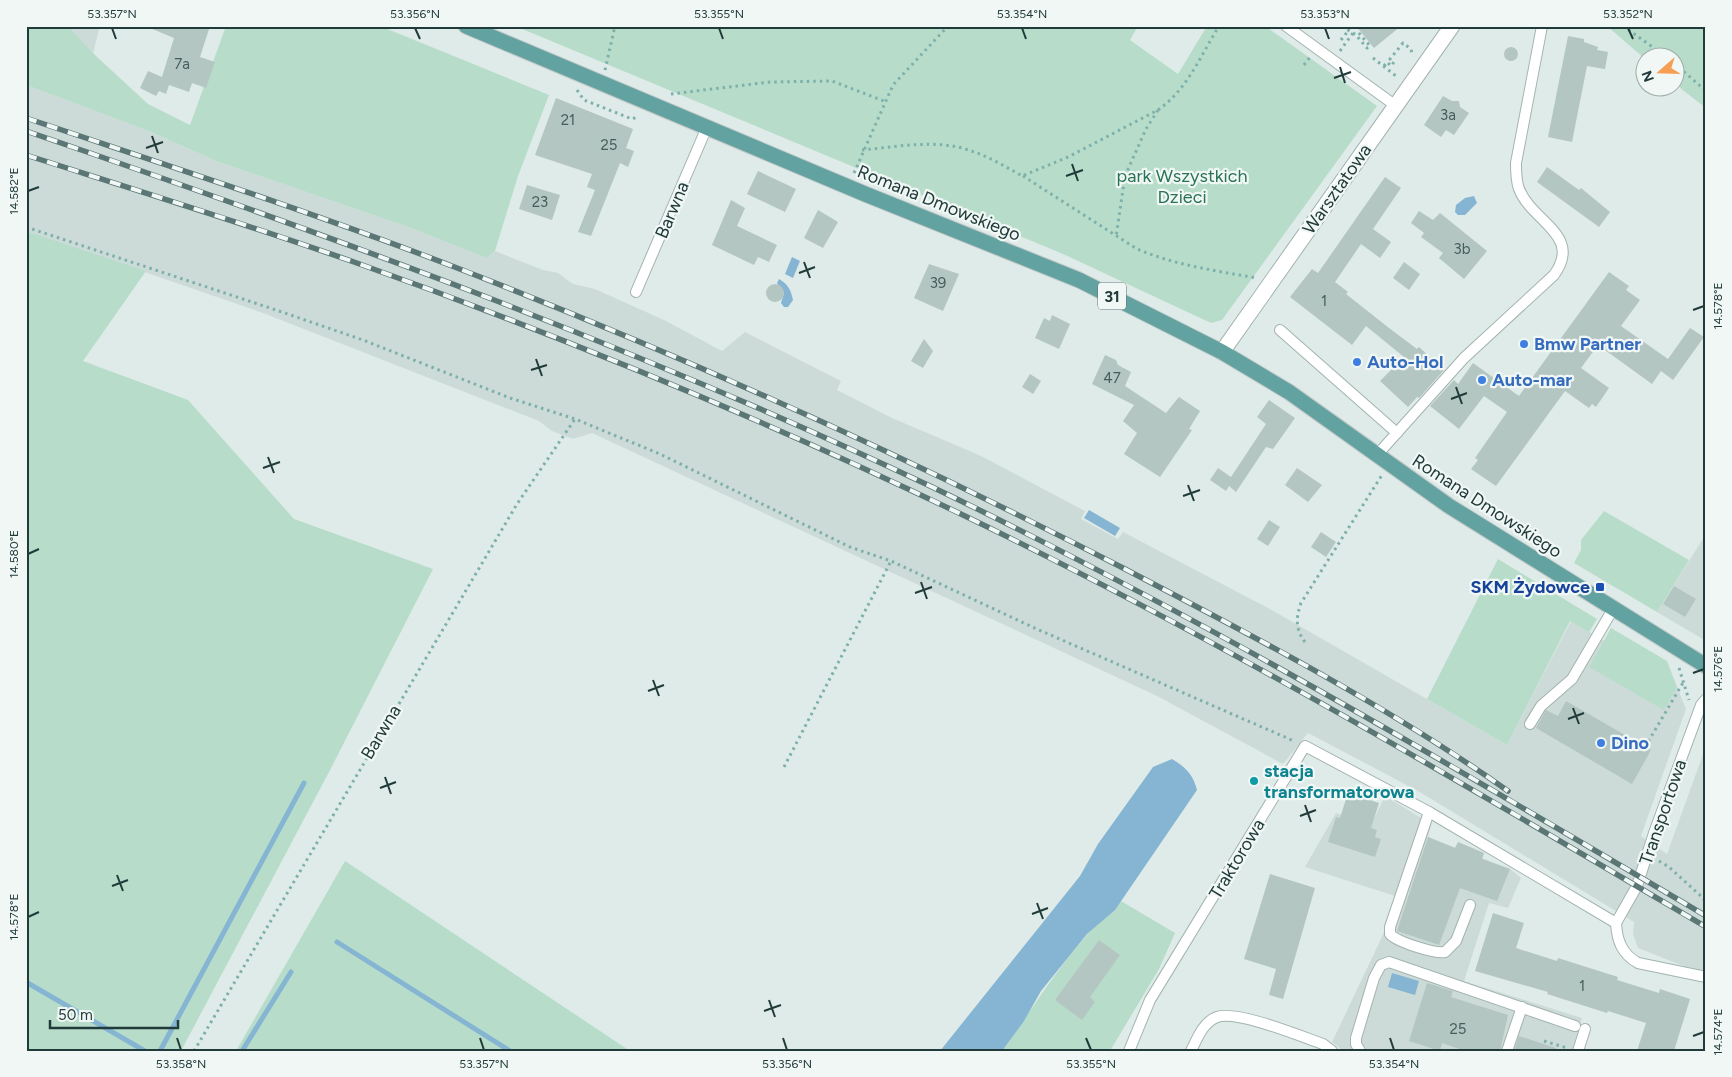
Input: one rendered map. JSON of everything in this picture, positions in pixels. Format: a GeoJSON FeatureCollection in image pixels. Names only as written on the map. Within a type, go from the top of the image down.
{"type":"FeatureCollection","features":[{"type":"Feature","properties":{"kind":"main road","name":"Romana Dmowskiego"},"geometry":{"type":"LineString","coordinates":[[466,26],[1079,280],[1222,352],[1290,392],[1383,468],[1448,506],[1706,666]]}},
{"type":"Feature","properties":{"kind":"street","name":"Warsztatowa"},"geometry":{"type":"LineString","coordinates":[[1222,352],[1452,26]]}},
{"type":"Feature","properties":{"kind":"lane"},"geometry":{"type":"LineString","coordinates":[[1286,26],[1396,106]]}},
{"type":"Feature","properties":{"kind":"lane"},"geometry":{"type":"LineString","coordinates":[[1383,468],[1397,433],[1456,366],[1554,275],[1562,264],[1564,257],[1563,246],[1558,236],[1519,190],[1516,175],[1516,162],[1542,26]]}},
{"type":"Feature","properties":{"kind":"lane","name":"Barwna"},"geometry":{"type":"LineString","coordinates":[[636,292],[707,127]]}},
{"type":"Feature","properties":{"kind":"lane"},"geometry":{"type":"LineString","coordinates":[[1280,330],[1397,433]]}},
{"type":"Feature","properties":{"kind":"lane"},"geometry":{"type":"LineString","coordinates":[[1530,724],[1541,706],[1572,679],[1613,609]]}},
{"type":"Feature","properties":{"kind":"lane","name":"Transportowa"},"geometry":{"type":"LineString","coordinates":[[1616,923],[1637,886],[1654,833],[1701,705],[1706,699]]}},
{"type":"Feature","properties":{"kind":"lane"},"geometry":{"type":"LineString","coordinates":[[1305,746],[1430,812],[1616,923],[1620,944],[1631,959],[1638,963],[1706,977]]}},
{"type":"Feature","properties":{"kind":"lane","name":"Traktorowa"},"geometry":{"type":"LineString","coordinates":[[1129,1051],[1150,1000],[1305,746]]}},
{"type":"Feature","properties":{"kind":"lane"},"geometry":{"type":"LineString","coordinates":[[1430,812],[1390,927],[1390,934],[1398,939],[1437,952],[1445,952],[1456,941],[1470,905]]}},
{"type":"Feature","properties":{"kind":"lane"},"geometry":{"type":"LineString","coordinates":[[1360,1051],[1356,1044],[1356,1038],[1374,978],[1378,969],[1385,963],[1398,964],[1580,1027],[1573,1050]]}},
{"type":"Feature","properties":{"kind":"lane"},"geometry":{"type":"LineString","coordinates":[[1507,1051],[1522,1007]]}},
{"type":"Feature","properties":{"kind":"lane"},"geometry":{"type":"LineString","coordinates":[[1191,1051],[1200,1032],[1211,1020],[1223,1016],[1250,1020],[1323,1044],[1332,1051]]}},
{"type":"Feature","properties":{"kind":"path"},"geometry":{"type":"LineString","coordinates":[[605,70],[615,26]]}},
{"type":"Feature","properties":{"kind":"path"},"geometry":{"type":"LineString","coordinates":[[861,179],[852,175],[884,102],[896,80],[948,26]]}},
{"type":"Feature","properties":{"kind":"path"},"geometry":{"type":"LineString","coordinates":[[1022,176],[1068,157],[1158,110],[1172,99],[1186,81],[1219,26]]}},
{"type":"Feature","properties":{"kind":"path"},"geometry":{"type":"LineString","coordinates":[[1342,26],[1353,33],[1367,48],[1371,46],[1358,32]]}},
{"type":"Feature","properties":{"kind":"path"},"geometry":{"type":"LineString","coordinates":[[1623,26],[1654,48]]}},
{"type":"Feature","properties":{"kind":"path"},"geometry":{"type":"LineString","coordinates":[[1341,40],[1348,31]]}},
{"type":"Feature","properties":{"kind":"path"},"geometry":{"type":"LineString","coordinates":[[1334,60],[1353,33]]}},
{"type":"Feature","properties":{"kind":"path"},"geometry":{"type":"LineString","coordinates":[[1384,66],[1387,62],[1391,66],[1394,62],[1390,59],[1403,43],[1411,49],[1413,56],[1409,60]]}},
{"type":"Feature","properties":{"kind":"path"},"geometry":{"type":"LineString","coordinates":[[1304,65],[1308,58]]}},
{"type":"Feature","properties":{"kind":"path"},"geometry":{"type":"LineString","coordinates":[[1372,58],[1396,76],[1400,71]]}},
{"type":"Feature","properties":{"kind":"path"},"geometry":{"type":"LineString","coordinates":[[1684,72],[1706,91]]}},
{"type":"Feature","properties":{"kind":"path"},"geometry":{"type":"LineString","coordinates":[[665,95],[770,82],[832,81],[884,102]]}},
{"type":"Feature","properties":{"kind":"path"},"geometry":{"type":"LineString","coordinates":[[582,89],[573,86],[584,100],[595,105],[632,119],[644,113],[635,110]]}},
{"type":"Feature","properties":{"kind":"path"},"geometry":{"type":"LineString","coordinates":[[1116,237],[1119,229],[1126,176],[1146,129],[1158,110]]}},
{"type":"Feature","properties":{"kind":"path"},"geometry":{"type":"LineString","coordinates":[[862,150],[932,144],[963,148],[994,161],[1022,176],[1116,237],[1154,256],[1202,268],[1258,278],[1252,286]]}},
{"type":"Feature","properties":{"kind":"path"},"geometry":{"type":"LineString","coordinates":[[26,227],[363,340],[510,398],[575,418],[660,454],[842,543],[891,561],[1039,630],[1305,746]]}},
{"type":"Feature","properties":{"kind":"path","name":"Barwna"},"geometry":{"type":"LineString","coordinates":[[194,1051],[517,504],[575,418]]}},
{"type":"Feature","properties":{"kind":"path"},"geometry":{"type":"LineString","coordinates":[[1305,642],[1298,629],[1296,620],[1301,603],[1383,468]]}},
{"type":"Feature","properties":{"kind":"path"},"geometry":{"type":"LineString","coordinates":[[784,768],[891,561]]}},
{"type":"Feature","properties":{"kind":"path"},"geometry":{"type":"LineString","coordinates":[[1679,667],[1689,701]]}},
{"type":"Feature","properties":{"kind":"path"},"geometry":{"type":"LineString","coordinates":[[1645,747],[1684,681]]}},
{"type":"Feature","properties":{"kind":"path"},"geometry":{"type":"LineString","coordinates":[[1656,860],[1669,867],[1706,903]]}},
{"type":"Feature","properties":{"kind":"path"},"geometry":{"type":"LineString","coordinates":[[1544,1041],[1573,1050]]}},
{"type":"Feature","properties":{"kind":"shaded area"},"geometry":{"type":"Polygon","coordinates":[[[68,26],[100,26],[93,53],[68,26]]]}},
{"type":"Feature","properties":{"kind":"shaded area"},"geometry":{"type":"Polygon","coordinates":[[[26,85],[151,132],[216,161],[411,228],[486,258],[495,251],[543,270],[558,273],[573,284],[595,289],[664,320],[722,351],[745,332],[841,381],[837,390],[892,418],[979,455],[1085,511],[1081,519],[1118,539],[1123,532],[1270,609],[1507,745],[1571,621],[1675,683],[1677,687],[1686,709],[1641,836],[1667,854],[1706,746],[1706,975],[1638,948],[1633,934],[1634,922],[1418,791],[1308,733],[1283,764],[1157,696],[592,433],[573,439],[552,431],[539,421],[263,313],[26,231],[26,85]]]}},
{"type":"Feature","properties":{"kind":"shaded area"},"geometry":{"type":"Polygon","coordinates":[[[1706,534],[1706,641],[1657,612],[1706,534]]]}},
{"type":"Feature","properties":{"kind":"shaded area"},"geometry":{"type":"Polygon","coordinates":[[[1385,796],[1431,824],[1428,837],[1456,848],[1458,842],[1484,853],[1482,858],[1510,869],[1521,878],[1508,908],[1489,903],[1464,981],[1582,1018],[1572,1051],[1343,1051],[1332,1042],[1381,939],[1398,897],[1305,867],[1336,813],[1371,825],[1385,796]]]}},
{"type":"Feature","properties":{"kind":"green space"},"geometry":{"type":"Polygon","coordinates":[[[26,26],[68,26],[96,56],[148,104],[190,125],[226,26],[380,26],[549,95],[518,176],[495,251],[486,258],[411,228],[216,161],[151,132],[26,85],[26,26]]]}},
{"type":"Feature","properties":{"kind":"green space","name":"park Wszystkich Dzieci"},"geometry":{"type":"Polygon","coordinates":[[[515,26],[1138,26],[1130,40],[1178,74],[1207,26],[1265,26],[1377,106],[1222,320],[1211,323],[1063,254],[515,26]]]}},
{"type":"Feature","properties":{"kind":"green space"},"geometry":{"type":"Polygon","coordinates":[[[1607,26],[1706,26],[1706,108],[1684,91],[1684,48],[1634,49],[1607,26]]]}},
{"type":"Feature","properties":{"kind":"green space"},"geometry":{"type":"Polygon","coordinates":[[[26,231],[146,271],[83,361],[188,400],[294,519],[433,569],[329,772],[181,1051],[26,1051],[26,231]]]}},
{"type":"Feature","properties":{"kind":"green space"},"geometry":{"type":"Polygon","coordinates":[[[1604,511],[1689,560],[1657,612],[1574,563],[1581,550],[1581,540],[1604,511]]]}},
{"type":"Feature","properties":{"kind":"green space"},"geometry":{"type":"Polygon","coordinates":[[[1498,559],[1597,619],[1589,632],[1570,621],[1507,745],[1427,699],[1498,559]]]}},
{"type":"Feature","properties":{"kind":"green space"},"geometry":{"type":"Polygon","coordinates":[[[1611,628],[1667,661],[1677,687],[1664,710],[1589,667],[1611,628]]]}},
{"type":"Feature","properties":{"kind":"green space"},"geometry":{"type":"Polygon","coordinates":[[[345,861],[630,1051],[236,1051],[345,861]]]}},
{"type":"Feature","properties":{"kind":"green space"},"geometry":{"type":"Polygon","coordinates":[[[1121,901],[1175,933],[1159,969],[1110,1051],[1002,1051],[1074,950],[1090,931],[1113,911],[1121,901]]]}},
{"type":"Feature","properties":{"kind":"water"},"geometry":{"type":"Polygon","coordinates":[[[1474,196],[1477,203],[1465,215],[1458,215],[1455,212],[1456,205],[1465,198],[1474,196]]]}},
{"type":"Feature","properties":{"kind":"water"},"geometry":{"type":"Polygon","coordinates":[[[792,257],[800,261],[793,278],[785,274],[792,257]]]}},
{"type":"Feature","properties":{"kind":"water"},"geometry":{"type":"Polygon","coordinates":[[[779,279],[787,285],[791,293],[793,300],[788,307],[784,307],[781,303],[784,293],[777,283],[779,279]]]}},
{"type":"Feature","properties":{"kind":"water"},"geometry":{"type":"Polygon","coordinates":[[[1089,510],[1120,528],[1115,536],[1084,518],[1089,510]]]}},
{"type":"Feature","properties":{"kind":"water"},"geometry":{"type":"Polygon","coordinates":[[[1172,759],[1188,772],[1197,790],[1115,910],[1087,934],[1041,991],[1024,1021],[1002,1051],[940,1051],[1080,876],[1098,844],[1153,767],[1172,759]]]}},
{"type":"Feature","properties":{"kind":"water"},"geometry":{"type":"Polygon","coordinates":[[[1392,973],[1419,981],[1415,995],[1388,987],[1392,973]]]}},
{"type":"Feature","properties":{"kind":"building"},"geometry":{"type":"Polygon","coordinates":[[[145,26],[210,26],[200,57],[215,62],[206,88],[192,83],[189,92],[169,85],[166,94],[159,91],[156,96],[140,88],[148,71],[162,77],[174,38],[145,26]]]}},
{"type":"Feature","properties":{"kind":"building"},"geometry":{"type":"Polygon","coordinates":[[[1356,26],[1401,26],[1374,48],[1356,26]]]}},
{"type":"Feature","properties":{"kind":"building"},"geometry":{"type":"Polygon","coordinates":[[[1568,36],[1584,39],[1584,42],[1598,47],[1597,50],[1608,52],[1605,69],[1587,66],[1572,142],[1548,137],[1568,36]]]}},
{"type":"Feature","properties":{"kind":"building"},"geometry":{"type":"Polygon","coordinates":[[[1511,47],[1516,49],[1518,54],[1516,59],[1511,61],[1506,59],[1504,54],[1506,49],[1511,47]]]}},
{"type":"Feature","properties":{"kind":"building"},"geometry":{"type":"Polygon","coordinates":[[[1443,96],[1452,101],[1459,101],[1460,107],[1469,113],[1454,135],[1446,130],[1441,137],[1424,125],[1443,96]]]}},
{"type":"Feature","properties":{"kind":"building"},"geometry":{"type":"Polygon","coordinates":[[[556,98],[633,129],[626,148],[634,151],[628,167],[620,163],[591,236],[578,232],[595,190],[587,187],[592,174],[535,155],[556,98]]]}},
{"type":"Feature","properties":{"kind":"building"},"geometry":{"type":"Polygon","coordinates":[[[1547,167],[1579,190],[1581,188],[1610,212],[1599,227],[1537,182],[1547,167]]]}},
{"type":"Feature","properties":{"kind":"building"},"geometry":{"type":"Polygon","coordinates":[[[758,171],[796,189],[785,212],[747,194],[758,171]]]}},
{"type":"Feature","properties":{"kind":"building"},"geometry":{"type":"Polygon","coordinates":[[[1385,177],[1401,188],[1373,229],[1391,242],[1380,258],[1361,244],[1335,282],[1348,292],[1346,294],[1417,349],[1419,347],[1444,370],[1419,398],[1417,397],[1408,407],[1380,381],[1404,357],[1366,326],[1352,345],[1290,297],[1312,269],[1318,273],[1385,177]]]}},
{"type":"Feature","properties":{"kind":"building"},"geometry":{"type":"Polygon","coordinates":[[[527,185],[560,195],[552,220],[519,209],[527,185]]]}},
{"type":"Feature","properties":{"kind":"building"},"geometry":{"type":"Polygon","coordinates":[[[731,200],[745,208],[737,226],[777,245],[769,262],[758,257],[754,265],[712,245],[731,200]]]}},
{"type":"Feature","properties":{"kind":"building"},"geometry":{"type":"Polygon","coordinates":[[[818,210],[838,222],[823,248],[804,238],[818,210]]]}},
{"type":"Feature","properties":{"kind":"building"},"geometry":{"type":"Polygon","coordinates":[[[1419,211],[1433,220],[1440,213],[1487,251],[1464,279],[1439,258],[1443,253],[1421,237],[1424,233],[1411,223],[1419,211]]]}},
{"type":"Feature","properties":{"kind":"building"},"geometry":{"type":"Polygon","coordinates":[[[1404,262],[1420,274],[1409,290],[1393,278],[1404,262]]]}},
{"type":"Feature","properties":{"kind":"building"},"geometry":{"type":"Polygon","coordinates":[[[929,264],[959,274],[943,311],[914,298],[929,264]]]}},
{"type":"Feature","properties":{"kind":"building"},"geometry":{"type":"Polygon","coordinates":[[[1609,272],[1629,286],[1626,290],[1640,300],[1621,326],[1668,359],[1690,328],[1704,337],[1673,380],[1661,371],[1652,384],[1598,345],[1581,368],[1609,388],[1596,407],[1592,404],[1589,408],[1565,391],[1496,486],[1471,469],[1478,460],[1475,458],[1507,412],[1484,396],[1459,429],[1430,406],[1454,380],[1458,384],[1473,363],[1519,396],[1609,272]]]}},
{"type":"Feature","properties":{"kind":"building"},"geometry":{"type":"Polygon","coordinates":[[[775,284],[781,287],[784,293],[781,299],[775,302],[769,299],[766,293],[769,287],[775,284]]]}},
{"type":"Feature","properties":{"kind":"building"},"geometry":{"type":"Polygon","coordinates":[[[1052,315],[1070,324],[1059,349],[1035,338],[1044,318],[1050,321],[1052,315]]]}},
{"type":"Feature","properties":{"kind":"building"},"geometry":{"type":"Polygon","coordinates":[[[924,339],[933,351],[923,368],[911,361],[924,339]]]}},
{"type":"Feature","properties":{"kind":"building"},"geometry":{"type":"Polygon","coordinates":[[[1105,355],[1116,360],[1118,365],[1131,372],[1125,386],[1166,413],[1179,397],[1200,411],[1189,429],[1192,430],[1160,477],[1124,454],[1137,433],[1123,421],[1134,405],[1092,384],[1105,355]]]}},
{"type":"Feature","properties":{"kind":"building"},"geometry":{"type":"Polygon","coordinates":[[[1030,374],[1041,381],[1033,394],[1022,387],[1030,374]]]}},
{"type":"Feature","properties":{"kind":"building"},"geometry":{"type":"Polygon","coordinates":[[[1269,400],[1295,418],[1273,449],[1266,447],[1236,492],[1229,486],[1226,491],[1210,480],[1218,468],[1231,477],[1266,424],[1257,417],[1269,400]]]}},
{"type":"Feature","properties":{"kind":"building"},"geometry":{"type":"Polygon","coordinates":[[[1297,468],[1322,485],[1308,502],[1285,485],[1297,468]]]}},
{"type":"Feature","properties":{"kind":"building"},"geometry":{"type":"Polygon","coordinates":[[[1269,520],[1280,527],[1268,546],[1257,539],[1269,520]]]}},
{"type":"Feature","properties":{"kind":"building"},"geometry":{"type":"Polygon","coordinates":[[[1321,532],[1336,542],[1326,557],[1311,547],[1321,532]]]}},
{"type":"Feature","properties":{"kind":"building"},"geometry":{"type":"Polygon","coordinates":[[[1674,586],[1696,599],[1685,617],[1663,604],[1674,586]]]}},
{"type":"Feature","properties":{"kind":"building","name":"Dino"},"geometry":{"type":"Polygon","coordinates":[[[1566,701],[1651,750],[1632,784],[1536,728],[1546,710],[1558,716],[1566,701]]]}},
{"type":"Feature","properties":{"kind":"building"},"geometry":{"type":"Polygon","coordinates":[[[1348,793],[1379,803],[1371,828],[1377,830],[1375,837],[1381,839],[1375,857],[1328,842],[1336,817],[1340,818],[1348,793]]]}},
{"type":"Feature","properties":{"kind":"building"},"geometry":{"type":"Polygon","coordinates":[[[1428,837],[1455,848],[1458,842],[1484,853],[1482,859],[1510,869],[1497,901],[1460,888],[1439,945],[1397,931],[1428,837]]]}},
{"type":"Feature","properties":{"kind":"building"},"geometry":{"type":"Polygon","coordinates":[[[1270,874],[1315,888],[1283,999],[1269,995],[1276,969],[1244,959],[1270,874]]]}},
{"type":"Feature","properties":{"kind":"building"},"geometry":{"type":"Polygon","coordinates":[[[1493,913],[1524,923],[1516,948],[1557,961],[1558,958],[1618,977],[1617,980],[1659,993],[1660,989],[1690,999],[1674,1051],[1637,1051],[1646,1023],[1608,1011],[1607,1013],[1547,994],[1548,992],[1475,971],[1493,913]]]}},
{"type":"Feature","properties":{"kind":"building"},"geometry":{"type":"Polygon","coordinates":[[[1099,940],[1120,955],[1090,997],[1095,1002],[1082,1020],[1055,1000],[1099,940]]]}},
{"type":"Feature","properties":{"kind":"building"},"geometry":{"type":"Polygon","coordinates":[[[1427,983],[1453,991],[1451,997],[1508,1015],[1500,1051],[1465,1051],[1442,1043],[1440,1051],[1409,1041],[1427,983]]]}},
{"type":"Feature","properties":{"kind":"building"},"geometry":{"type":"Polygon","coordinates":[[[1519,1036],[1556,1048],[1555,1051],[1514,1051],[1519,1036]]]}},
{"type":"Feature","properties":{"kind":"waterway"},"geometry":{"type":"LineString","coordinates":[[160,1051],[304,783]]}},
{"type":"Feature","properties":{"kind":"waterway"},"geometry":{"type":"LineString","coordinates":[[337,942],[510,1051]]}},
{"type":"Feature","properties":{"kind":"waterway"},"geometry":{"type":"LineString","coordinates":[[242,1051],[291,972]]}},
{"type":"Feature","properties":{"kind":"waterway"},"geometry":{"type":"LineString","coordinates":[[26,982],[145,1051]]}},
{"type":"Feature","properties":{"kind":"railway"},"geometry":{"type":"LineString","coordinates":[[26,118],[293,208],[452,266],[623,335],[793,408],[1043,527],[1223,620],[1368,701],[1416,730],[1508,791]]}},
{"type":"Feature","properties":{"kind":"railway"},"geometry":{"type":"LineString","coordinates":[[26,131],[256,211],[596,340],[820,435],[930,486],[1030,535],[1226,638],[1419,747],[1706,916]]}},
{"type":"Feature","properties":{"kind":"railway"},"geometry":{"type":"LineString","coordinates":[[26,155],[273,234],[432,290],[663,381],[815,446],[1060,563],[1247,662],[1432,766],[1706,927]]}},
{"type":"Feature","properties":{"kind":"place","name":"Bmw Partner"},"geometry":{"type":"Point","coordinates":[1524,344]}},
{"type":"Feature","properties":{"kind":"place","name":"Auto-Hol"},"geometry":{"type":"Point","coordinates":[1357,362]}},
{"type":"Feature","properties":{"kind":"place","name":"Auto-mar"},"geometry":{"type":"Point","coordinates":[1482,380]}},
{"type":"Feature","properties":{"kind":"place","name":"SKM Żydowce"},"geometry":{"type":"Point","coordinates":[1600,587]}},
{"type":"Feature","properties":{"kind":"place","name":"Dino"},"geometry":{"type":"Point","coordinates":[1601,743]}},
{"type":"Feature","properties":{"kind":"place","name":"stacja transformatorowa"},"geometry":{"type":"Point","coordinates":[1254,781]}}]}
